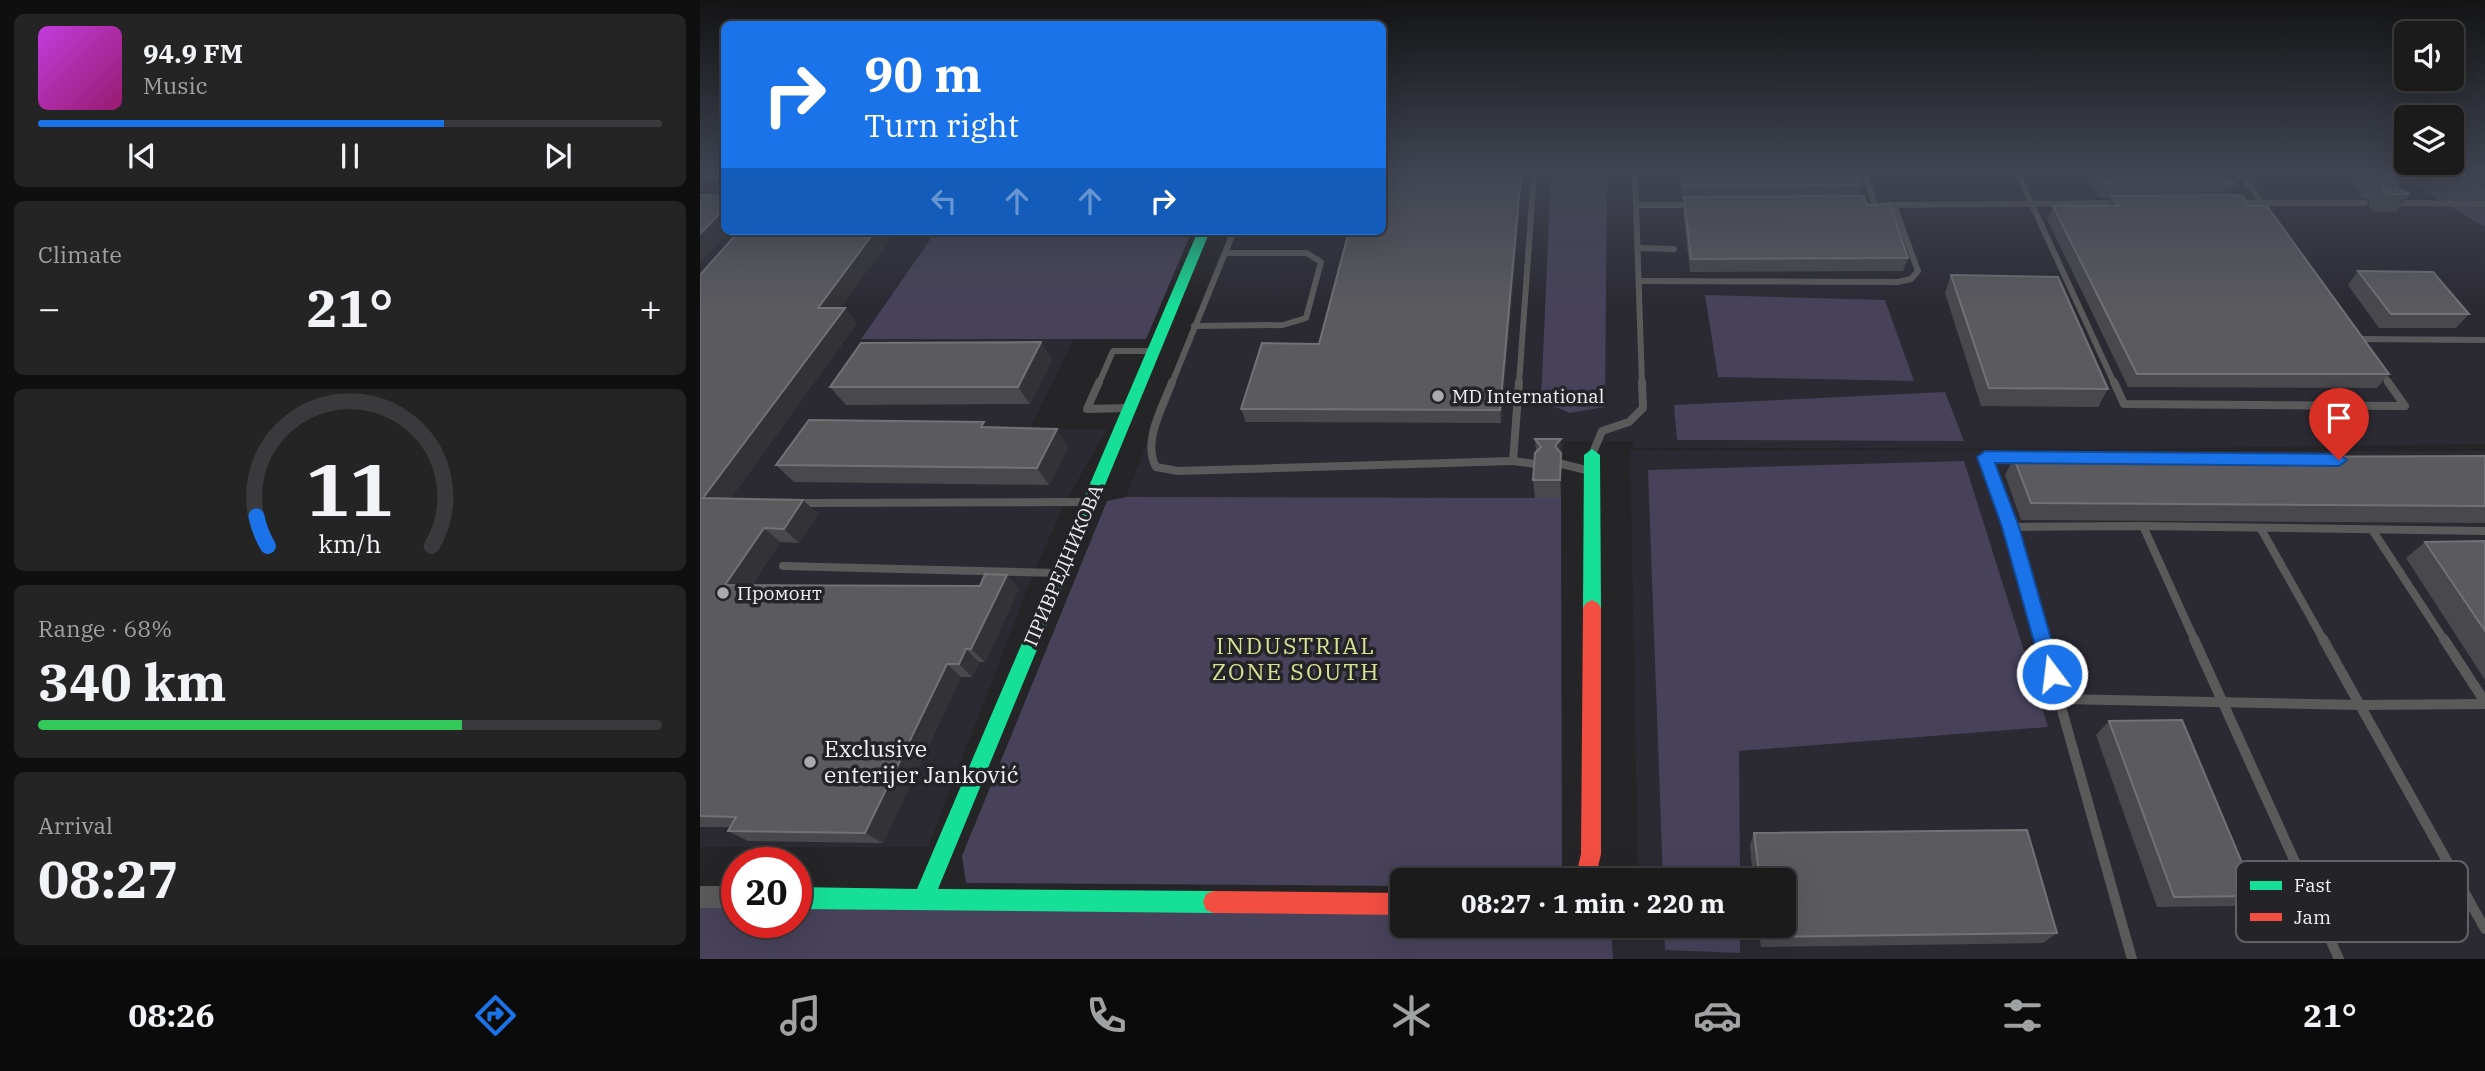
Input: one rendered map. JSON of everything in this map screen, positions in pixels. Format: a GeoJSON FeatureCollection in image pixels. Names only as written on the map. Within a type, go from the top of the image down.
{"type":"FeatureCollection","features":[{"type":"Feature","properties":{"kind":"street","name":"ПРИВРЕДНИКОВА"},"geometry":{"type":"LineString","coordinates":[[923,899],[1202,235]]}},
{"type":"Feature","properties":{"kind":"street"},"geometry":{"type":"LineString","coordinates":[[1588,868],[1591,854],[1592,464]]}},
{"type":"Feature","properties":{"kind":"street"},"geometry":{"type":"LineString","coordinates":[[700,897],[721,897]]}},
{"type":"Feature","properties":{"kind":"street"},"geometry":{"type":"LineString","coordinates":[[812,898],[1390,904]]}},
{"type":"Feature","properties":{"kind":"lane"},"geometry":{"type":"LineString","coordinates":[[1513,461],[1531,219]]}},
{"type":"Feature","properties":{"kind":"lane"},"geometry":{"type":"LineString","coordinates":[[1562,464],[1592,464],[1602,430],[1629,422],[1643,408],[1638,219]]}},
{"type":"Feature","properties":{"kind":"lane"},"geometry":{"type":"LineString","coordinates":[[1640,281],[1898,282],[1911,279],[1918,271],[1899,219]]}},
{"type":"Feature","properties":{"kind":"lane"},"geometry":{"type":"LineString","coordinates":[[2039,219],[2124,404],[2406,406],[2374,362]]}},
{"type":"Feature","properties":{"kind":"lane"},"geometry":{"type":"LineString","coordinates":[[2273,219],[2278,226]]}},
{"type":"Feature","properties":{"kind":"lane"},"geometry":{"type":"LineString","coordinates":[[1232,235],[1152,437],[1150,456],[1156,467],[1162,470],[1513,461],[1536,464]]}},
{"type":"Feature","properties":{"kind":"lane"},"geometry":{"type":"LineString","coordinates":[[1640,248],[1674,248]]}},
{"type":"Feature","properties":{"kind":"lane"},"geometry":{"type":"LineString","coordinates":[[1194,326],[1283,325],[1306,318],[1321,262],[1315,257],[1307,253],[1224,253]]}},
{"type":"Feature","properties":{"kind":"lane"},"geometry":{"type":"LineString","coordinates":[[2350,328],[2366,351]]}},
{"type":"Feature","properties":{"kind":"lane"},"geometry":{"type":"LineString","coordinates":[[2358,339],[2483,340]]}},
{"type":"Feature","properties":{"kind":"lane"},"geometry":{"type":"LineString","coordinates":[[1130,408],[1087,409],[1113,351],[1154,351]]}},
{"type":"Feature","properties":{"kind":"lane"},"geometry":{"type":"LineString","coordinates":[[2053,458],[1985,457],[2011,527],[2132,959]]}},
{"type":"Feature","properties":{"kind":"lane"},"geometry":{"type":"LineString","coordinates":[[806,503],[1090,503]]}},
{"type":"Feature","properties":{"kind":"lane"},"geometry":{"type":"LineString","coordinates":[[2011,527],[2143,526],[2485,531]]}},
{"type":"Feature","properties":{"kind":"lane"},"geometry":{"type":"LineString","coordinates":[[2143,526],[2295,861]]}},
{"type":"Feature","properties":{"kind":"lane"},"geometry":{"type":"LineString","coordinates":[[2261,529],[2447,861]]}},
{"type":"Feature","properties":{"kind":"lane"},"geometry":{"type":"LineString","coordinates":[[2373,531],[2485,703]]}},
{"type":"Feature","properties":{"kind":"lane"},"geometry":{"type":"LineString","coordinates":[[783,566],[1060,573]]}},
{"type":"Feature","properties":{"kind":"lane"},"geometry":{"type":"LineString","coordinates":[[2059,699],[2360,705],[2485,703]]}},
{"type":"Feature","properties":{"kind":"lane"},"geometry":{"type":"LineString","coordinates":[[2468,899],[2485,929]]}},
{"type":"Feature","properties":{"kind":"lane"},"geometry":{"type":"LineString","coordinates":[[2331,942],[2339,959]]}},
{"type":"Feature","properties":{"kind":"shaded area"},"geometry":{"type":"Polygon","coordinates":[[[700,219],[721,219],[721,235],[933,235],[861,338],[1074,339],[1030,429],[1107,429],[1066,501],[1034,572],[928,847],[700,847],[700,219]]]}},
{"type":"Feature","properties":{"kind":"shaded area"},"geometry":{"type":"Polygon","coordinates":[[[1386,219],[2471,219],[2485,227],[2485,444],[2131,449],[1634,448],[1634,441],[1563,441],[1561,498],[1126,497],[1226,235],[1386,235],[1386,219]]]}},
{"type":"Feature","properties":{"kind":"shaded area"},"geometry":{"type":"Polygon","coordinates":[[[1549,219],[1607,219],[1605,407],[1570,413],[1541,401],[1549,219]]]}},
{"type":"Feature","properties":{"kind":"shaded area"},"geometry":{"type":"Polygon","coordinates":[[[2471,219],[2485,219],[2485,227],[2471,219]]]}},
{"type":"Feature","properties":{"kind":"shaded area"},"geometry":{"type":"Polygon","coordinates":[[[933,235],[1190,235],[1146,339],[861,339],[933,235]]]}},
{"type":"Feature","properties":{"kind":"shaded area"},"geometry":{"type":"Polygon","coordinates":[[[1705,295],[1885,300],[1914,381],[1718,377],[1705,295]]]}},
{"type":"Feature","properties":{"kind":"shaded area"},"geometry":{"type":"Polygon","coordinates":[[[1945,392],[1964,441],[1677,440],[1674,405],[1945,392]]]}},
{"type":"Feature","properties":{"kind":"shaded area"},"geometry":{"type":"Polygon","coordinates":[[[1630,450],[2485,451],[2485,959],[700,959],[700,926],[721,926],[721,938],[812,938],[812,926],[1390,926],[1390,938],[1796,938],[1796,868],[1638,868],[1630,450]]]}},
{"type":"Feature","properties":{"kind":"shaded area"},"geometry":{"type":"Polygon","coordinates":[[[1964,461],[2048,727],[1739,751],[1740,868],[1663,868],[1648,470],[1964,461]]]}},
{"type":"Feature","properties":{"kind":"shaded area"},"geometry":{"type":"Polygon","coordinates":[[[1126,497],[1561,498],[1562,868],[1390,868],[1390,886],[966,883],[962,856],[1107,501],[1126,497]]]}},
{"type":"Feature","properties":{"kind":"shaded area"},"geometry":{"type":"Polygon","coordinates":[[[1390,904],[1390,938],[1612,938],[1613,959],[700,959],[700,905],[721,905],[721,938],[812,938],[812,905],[1390,904]]]}},
{"type":"Feature","properties":{"kind":"shaded area"},"geometry":{"type":"Polygon","coordinates":[[[1664,938],[1740,938],[1740,953],[1665,950],[1664,938]]]}},
{"type":"Feature","properties":{"kind":"building"},"geometry":{"type":"Polygon","coordinates":[[[700,219],[715,219],[700,234],[700,219]]]}},
{"type":"Feature","properties":{"kind":"building"},"geometry":{"type":"Polygon","coordinates":[[[1386,219],[1517,219],[1500,410],[1241,409],[1262,343],[1319,344],[1348,235],[1386,235],[1386,219]]]}},
{"type":"Feature","properties":{"kind":"building"},"geometry":{"type":"Polygon","coordinates":[[[1686,219],[1895,219],[1908,258],[1691,259],[1686,219]]]}},
{"type":"Feature","properties":{"kind":"building"},"geometry":{"type":"Polygon","coordinates":[[[2059,219],[2276,219],[2389,374],[2137,374],[2059,219]]]}},
{"type":"Feature","properties":{"kind":"building"},"geometry":{"type":"Polygon","coordinates":[[[735,235],[872,235],[818,308],[845,308],[703,498],[803,500],[784,529],[764,528],[725,585],[980,586],[985,574],[1007,575],[971,649],[966,649],[959,664],[947,664],[865,833],[728,831],[736,817],[700,816],[700,275],[735,235]]]}},
{"type":"Feature","properties":{"kind":"building"},"geometry":{"type":"Polygon","coordinates":[[[2358,271],[2433,272],[2469,314],[2391,314],[2358,271]]]}},
{"type":"Feature","properties":{"kind":"building"},"geometry":{"type":"Polygon","coordinates":[[[1951,275],[2058,277],[2108,389],[1989,388],[1951,275]]]}},
{"type":"Feature","properties":{"kind":"building"},"geometry":{"type":"Polygon","coordinates":[[[1041,342],[1018,387],[830,387],[861,343],[1041,342]]]}},
{"type":"Feature","properties":{"kind":"building"},"geometry":{"type":"Polygon","coordinates":[[[809,420],[984,422],[981,427],[1057,429],[1037,468],[776,465],[809,420]]]}},
{"type":"Feature","properties":{"kind":"building"},"geometry":{"type":"Polygon","coordinates":[[[1535,439],[1561,439],[1555,446],[1561,453],[1560,480],[1533,480],[1535,453],[1541,447],[1535,439]]]}},
{"type":"Feature","properties":{"kind":"building"},"geometry":{"type":"Polygon","coordinates":[[[2485,456],[2485,506],[2031,503],[2014,458],[2485,456]]]}},
{"type":"Feature","properties":{"kind":"building"},"geometry":{"type":"Polygon","coordinates":[[[2485,541],[2485,631],[2425,542],[2485,541]]]}},
{"type":"Feature","properties":{"kind":"building"},"geometry":{"type":"Polygon","coordinates":[[[2182,720],[2241,861],[2236,861],[2236,896],[2174,897],[2109,721],[2182,720]]]}},
{"type":"Feature","properties":{"kind":"building"},"geometry":{"type":"Polygon","coordinates":[[[2027,830],[2057,933],[1796,937],[1796,868],[1758,868],[1754,833],[2027,830]]]}},
{"type":"Feature","properties":{"kind":"traffic: fast"},"geometry":{"type":"LineString","coordinates":[[923,899],[1202,235]]}},
{"type":"Feature","properties":{"kind":"traffic: fast"},"geometry":{"type":"LineString","coordinates":[[1592,455],[1592,608]]}},
{"type":"Feature","properties":{"kind":"traffic: fast"},"geometry":{"type":"LineString","coordinates":[[812,898],[1214,902]]}},
{"type":"Feature","properties":{"kind":"traffic: jam"},"geometry":{"type":"LineString","coordinates":[[1588,868],[1591,854],[1592,608]]}},
{"type":"Feature","properties":{"kind":"traffic: jam"},"geometry":{"type":"LineString","coordinates":[[1214,902],[1390,904]]}},
{"type":"Feature","properties":{"kind":"place","name":"MD International"},"geometry":{"type":"Point","coordinates":[1438,396]}},
{"type":"Feature","properties":{"kind":"place","name":"Промонт"},"geometry":{"type":"Point","coordinates":[723,593]}},
{"type":"Feature","properties":{"kind":"place","name":"Exclusive enterijer Janković"},"geometry":{"type":"Point","coordinates":[810,762]}},
{"type":"Feature","properties":{"kind":"district","name":"INDUSTRIAL ZONE SOUTH"},"geometry":{"type":"Point","coordinates":[1296,659]}},
{"type":"Feature","properties":{"kind":"route"},"geometry":{"type":"LineString","coordinates":[[2052,674],[2011,527],[1985,457],[2339,460]]}}]}
